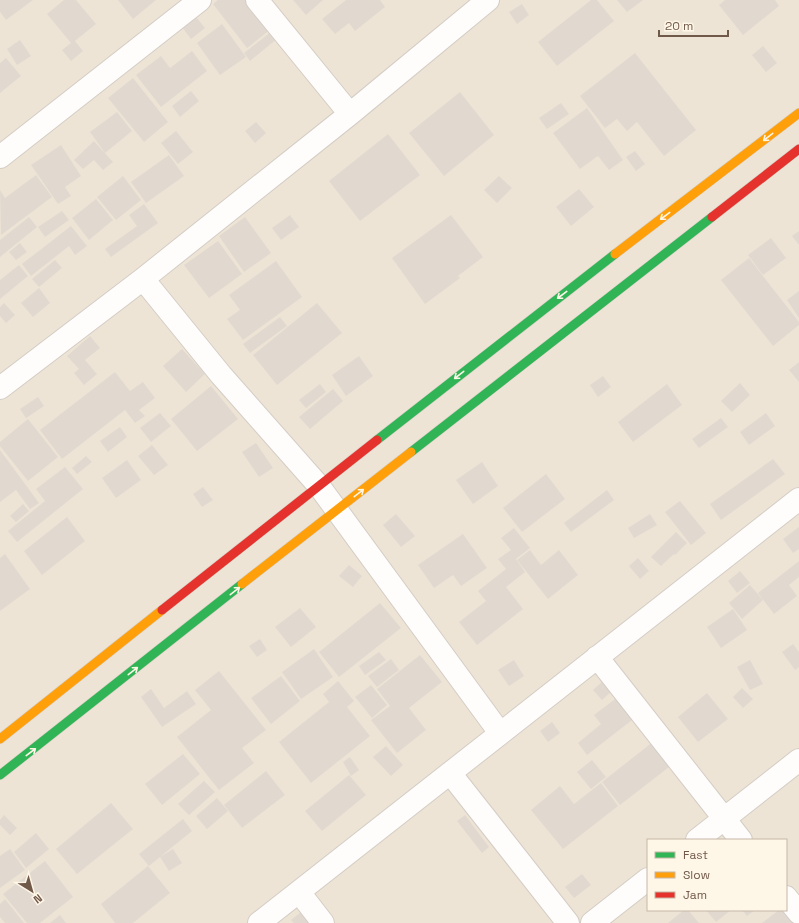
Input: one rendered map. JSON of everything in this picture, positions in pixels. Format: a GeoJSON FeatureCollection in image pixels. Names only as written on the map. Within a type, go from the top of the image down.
{"type":"FeatureCollection","features":[{"type":"Feature","properties":{"kind":"street"},"geometry":{"type":"LineString","coordinates":[[0,157],[200,0]]}},
{"type":"Feature","properties":{"kind":"street"},"geometry":{"type":"LineString","coordinates":[[257,0],[350,114]]}},
{"type":"Feature","properties":{"kind":"street"},"geometry":{"type":"LineString","coordinates":[[0,388],[143,279],[350,114],[488,0]]}},
{"type":"Feature","properties":{"kind":"street"},"geometry":{"type":"LineString","coordinates":[[0,739],[550,304],[799,113]]}},
{"type":"Feature","properties":{"kind":"street"},"geometry":{"type":"LineString","coordinates":[[0,775],[43,743],[582,317],[799,149]]}},
{"type":"Feature","properties":{"kind":"street"},"geometry":{"type":"LineString","coordinates":[[143,279],[221,375],[319,486],[500,733]]}},
{"type":"Feature","properties":{"kind":"street"},"geometry":{"type":"LineString","coordinates":[[259,923],[799,499]]}},
{"type":"Feature","properties":{"kind":"street"},"geometry":{"type":"LineString","coordinates":[[596,657],[740,839]]}},
{"type":"Feature","properties":{"kind":"street"},"geometry":{"type":"LineString","coordinates":[[698,839],[799,760]]}},
{"type":"Feature","properties":{"kind":"street"},"geometry":{"type":"LineString","coordinates":[[450,773],[568,923]]}},
{"type":"Feature","properties":{"kind":"street"},"geometry":{"type":"LineString","coordinates":[[592,923],[647,880]]}},
{"type":"Feature","properties":{"kind":"street"},"geometry":{"type":"LineString","coordinates":[[299,892],[323,923]]}},
{"type":"Feature","properties":{"kind":"street"},"geometry":{"type":"LineString","coordinates":[[787,898],[799,913]]}},
{"type":"Feature","properties":{"kind":"shaded area"},"geometry":{"type":"Polygon","coordinates":[[[0,0],[799,0],[799,923],[0,923],[0,0]]]}},
{"type":"Feature","properties":{"kind":"building"},"geometry":{"type":"Polygon","coordinates":[[[0,0],[33,0],[6,20],[0,12],[0,0]]]}},
{"type":"Feature","properties":{"kind":"building"},"geometry":{"type":"Polygon","coordinates":[[[64,0],[76,0],[96,24],[75,41],[83,51],[71,61],[62,50],[71,43],[47,14],[64,0]]]}},
{"type":"Feature","properties":{"kind":"building"},"geometry":{"type":"Polygon","coordinates":[[[118,0],[156,0],[133,19],[118,0]]]}},
{"type":"Feature","properties":{"kind":"building"},"geometry":{"type":"Polygon","coordinates":[[[218,0],[248,0],[271,29],[247,48],[213,4],[218,0]]]}},
{"type":"Feature","properties":{"kind":"building"},"geometry":{"type":"Polygon","coordinates":[[[293,0],[323,0],[306,15],[293,0]]]}},
{"type":"Feature","properties":{"kind":"building"},"geometry":{"type":"Polygon","coordinates":[[[346,0],[380,0],[385,7],[355,31],[349,23],[335,34],[322,19],[346,0]]]}},
{"type":"Feature","properties":{"kind":"building"},"geometry":{"type":"Polygon","coordinates":[[[591,0],[597,0],[614,21],[557,66],[538,42],[591,0]]]}},
{"type":"Feature","properties":{"kind":"building"},"geometry":{"type":"Polygon","coordinates":[[[617,0],[643,0],[627,12],[617,0]]]}},
{"type":"Feature","properties":{"kind":"building"},"geometry":{"type":"Polygon","coordinates":[[[725,0],[775,0],[779,6],[743,35],[719,5],[725,0]]]}},
{"type":"Feature","properties":{"kind":"building"},"geometry":{"type":"Polygon","coordinates":[[[522,4],[529,15],[517,24],[509,12],[522,4]]]}},
{"type":"Feature","properties":{"kind":"building"},"geometry":{"type":"Polygon","coordinates":[[[192,12],[205,28],[191,39],[179,23],[192,12]]]}},
{"type":"Feature","properties":{"kind":"building"},"geometry":{"type":"Polygon","coordinates":[[[222,24],[246,57],[220,75],[197,43],[222,24]]]}},
{"type":"Feature","properties":{"kind":"building"},"geometry":{"type":"Polygon","coordinates":[[[272,31],[278,38],[250,61],[244,53],[272,31]]]}},
{"type":"Feature","properties":{"kind":"building"},"geometry":{"type":"Polygon","coordinates":[[[20,40],[31,56],[17,65],[7,49],[20,40]]]}},
{"type":"Feature","properties":{"kind":"building"},"geometry":{"type":"Polygon","coordinates":[[[763,46],[777,63],[766,72],[752,55],[763,46]]]}},
{"type":"Feature","properties":{"kind":"building"},"geometry":{"type":"Polygon","coordinates":[[[192,51],[207,71],[161,107],[136,75],[161,56],[170,68],[192,51]]]}},
{"type":"Feature","properties":{"kind":"building"},"geometry":{"type":"Polygon","coordinates":[[[635,53],[696,130],[664,156],[637,122],[627,131],[617,119],[605,128],[580,96],[635,53]]]}},
{"type":"Feature","properties":{"kind":"building"},"geometry":{"type":"Polygon","coordinates":[[[6,58],[21,76],[0,93],[0,63],[6,58]]]}},
{"type":"Feature","properties":{"kind":"building"},"geometry":{"type":"Polygon","coordinates":[[[133,78],[168,122],[144,142],[108,98],[133,78]]]}},
{"type":"Feature","properties":{"kind":"building"},"geometry":{"type":"Polygon","coordinates":[[[191,91],[199,101],[180,117],[172,106],[191,91]]]}},
{"type":"Feature","properties":{"kind":"building"},"geometry":{"type":"Polygon","coordinates":[[[460,92],[494,135],[444,176],[409,133],[460,92]]]}},
{"type":"Feature","properties":{"kind":"building"},"geometry":{"type":"Polygon","coordinates":[[[561,103],[569,114],[547,129],[539,118],[561,103]]]}},
{"type":"Feature","properties":{"kind":"building"},"geometry":{"type":"Polygon","coordinates":[[[587,108],[623,160],[609,170],[598,156],[580,169],[553,133],[587,108]]]}},
{"type":"Feature","properties":{"kind":"building"},"geometry":{"type":"Polygon","coordinates":[[[117,112],[132,131],[105,153],[90,132],[117,112]]]}},
{"type":"Feature","properties":{"kind":"building"},"geometry":{"type":"Polygon","coordinates":[[[256,122],[266,133],[255,143],[245,131],[256,122]]]}},
{"type":"Feature","properties":{"kind":"building"},"geometry":{"type":"Polygon","coordinates":[[[176,131],[193,152],[178,164],[161,143],[176,131]]]}},
{"type":"Feature","properties":{"kind":"building"},"geometry":{"type":"Polygon","coordinates":[[[388,134],[420,175],[360,221],[329,181],[388,134]]]}},
{"type":"Feature","properties":{"kind":"building"},"geometry":{"type":"Polygon","coordinates":[[[94,141],[113,162],[103,170],[94,160],[83,169],[74,160],[94,141]]]}},
{"type":"Feature","properties":{"kind":"building"},"geometry":{"type":"Polygon","coordinates":[[[61,145],[81,176],[65,187],[71,196],[58,204],[31,165],[61,145]]]}},
{"type":"Feature","properties":{"kind":"building"},"geometry":{"type":"Polygon","coordinates":[[[635,151],[645,164],[636,171],[626,157],[635,151]]]}},
{"type":"Feature","properties":{"kind":"building"},"geometry":{"type":"Polygon","coordinates":[[[169,155],[184,176],[146,203],[131,182],[169,155]]]}},
{"type":"Feature","properties":{"kind":"building"},"geometry":{"type":"Polygon","coordinates":[[[36,175],[52,197],[1,235],[0,190],[5,198],[36,175]]]}},
{"type":"Feature","properties":{"kind":"building"},"geometry":{"type":"Polygon","coordinates":[[[123,176],[141,200],[116,220],[97,197],[123,176]]]}},
{"type":"Feature","properties":{"kind":"building"},"geometry":{"type":"Polygon","coordinates":[[[499,176],[512,188],[497,203],[484,190],[499,176]]]}},
{"type":"Feature","properties":{"kind":"building"},"geometry":{"type":"Polygon","coordinates":[[[579,189],[594,207],[571,226],[556,207],[579,189]]]}},
{"type":"Feature","properties":{"kind":"building"},"geometry":{"type":"Polygon","coordinates":[[[96,199],[113,220],[89,240],[72,218],[96,199]]]}},
{"type":"Feature","properties":{"kind":"building"},"geometry":{"type":"Polygon","coordinates":[[[144,204],[158,223],[111,257],[105,249],[137,226],[129,215],[144,204]]]}},
{"type":"Feature","properties":{"kind":"building"},"geometry":{"type":"Polygon","coordinates":[[[62,211],[69,220],[45,237],[38,227],[62,211]]]}},
{"type":"Feature","properties":{"kind":"building"},"geometry":{"type":"Polygon","coordinates":[[[290,215],[299,227],[281,240],[272,228],[290,215]]]}},
{"type":"Feature","properties":{"kind":"building"},"geometry":{"type":"Polygon","coordinates":[[[451,215],[483,257],[458,276],[460,278],[425,304],[392,258],[451,215]]]}},
{"type":"Feature","properties":{"kind":"building"},"geometry":{"type":"Polygon","coordinates":[[[29,217],[37,227],[0,257],[0,240],[29,217]]]}},
{"type":"Feature","properties":{"kind":"building"},"geometry":{"type":"Polygon","coordinates":[[[245,217],[271,253],[244,272],[219,236],[245,217]]]}},
{"type":"Feature","properties":{"kind":"building"},"geometry":{"type":"Polygon","coordinates":[[[71,226],[87,246],[75,255],[69,246],[31,276],[22,264],[71,226]]]}},
{"type":"Feature","properties":{"kind":"building"},"geometry":{"type":"Polygon","coordinates":[[[799,231],[799,245],[792,236],[799,231]]]}},
{"type":"Feature","properties":{"kind":"building"},"geometry":{"type":"Polygon","coordinates":[[[771,238],[786,258],[763,275],[748,255],[771,238]]]}},
{"type":"Feature","properties":{"kind":"building"},"geometry":{"type":"Polygon","coordinates":[[[218,241],[242,274],[209,298],[184,265],[218,241]]]}},
{"type":"Feature","properties":{"kind":"building"},"geometry":{"type":"Polygon","coordinates":[[[20,243],[27,252],[16,260],[9,252],[20,243]]]}},
{"type":"Feature","properties":{"kind":"building"},"geometry":{"type":"Polygon","coordinates":[[[749,258],[799,322],[799,325],[773,346],[721,280],[749,258]]]}},
{"type":"Feature","properties":{"kind":"building"},"geometry":{"type":"Polygon","coordinates":[[[55,260],[62,268],[39,287],[32,279],[55,260]]]}},
{"type":"Feature","properties":{"kind":"building"},"geometry":{"type":"Polygon","coordinates":[[[276,261],[302,297],[243,340],[227,319],[240,310],[229,295],[276,261]]]}},
{"type":"Feature","properties":{"kind":"building"},"geometry":{"type":"Polygon","coordinates":[[[19,265],[28,276],[0,299],[0,280],[19,265]]]}},
{"type":"Feature","properties":{"kind":"building"},"geometry":{"type":"Polygon","coordinates":[[[39,288],[50,303],[33,317],[21,303],[39,288]]]}},
{"type":"Feature","properties":{"kind":"building"},"geometry":{"type":"Polygon","coordinates":[[[799,291],[799,318],[787,300],[799,291]]]}},
{"type":"Feature","properties":{"kind":"building"},"geometry":{"type":"Polygon","coordinates":[[[4,303],[15,315],[6,323],[0,316],[0,307],[4,303]]]}},
{"type":"Feature","properties":{"kind":"building"},"geometry":{"type":"Polygon","coordinates":[[[317,303],[342,333],[277,385],[253,355],[317,303]]]}},
{"type":"Feature","properties":{"kind":"building"},"geometry":{"type":"Polygon","coordinates":[[[280,317],[287,326],[250,353],[243,344],[280,317]]]}},
{"type":"Feature","properties":{"kind":"building"},"geometry":{"type":"Polygon","coordinates":[[[90,336],[100,348],[85,360],[97,374],[84,385],[74,373],[79,369],[67,356],[90,336]]]}},
{"type":"Feature","properties":{"kind":"building"},"geometry":{"type":"Polygon","coordinates":[[[182,349],[205,374],[186,392],[163,366],[182,349]]]}},
{"type":"Feature","properties":{"kind":"building"},"geometry":{"type":"Polygon","coordinates":[[[359,356],[373,376],[346,396],[332,375],[359,356]]]}},
{"type":"Feature","properties":{"kind":"building"},"geometry":{"type":"Polygon","coordinates":[[[799,362],[799,382],[789,370],[799,362]]]}},
{"type":"Feature","properties":{"kind":"building"},"geometry":{"type":"Polygon","coordinates":[[[115,372],[130,391],[143,382],[155,398],[139,410],[145,416],[135,423],[125,410],[62,459],[40,430],[115,372]]]}},
{"type":"Feature","properties":{"kind":"building"},"geometry":{"type":"Polygon","coordinates":[[[603,376],[611,387],[598,397],[590,385],[603,376]]]}},
{"type":"Feature","properties":{"kind":"building"},"geometry":{"type":"Polygon","coordinates":[[[740,383],[750,395],[732,412],[721,401],[740,383]]]}},
{"type":"Feature","properties":{"kind":"building"},"geometry":{"type":"Polygon","coordinates":[[[320,384],[326,392],[306,408],[299,400],[320,384]]]}},
{"type":"Feature","properties":{"kind":"building"},"geometry":{"type":"Polygon","coordinates":[[[667,384],[682,405],[633,442],[618,422],[667,384]]]}},
{"type":"Feature","properties":{"kind":"building"},"geometry":{"type":"Polygon","coordinates":[[[211,386],[238,419],[197,451],[171,419],[211,386]]]}},
{"type":"Feature","properties":{"kind":"building"},"geometry":{"type":"Polygon","coordinates":[[[333,389],[343,401],[310,429],[299,417],[333,389]]]}},
{"type":"Feature","properties":{"kind":"building"},"geometry":{"type":"Polygon","coordinates":[[[38,397],[44,406],[26,418],[20,409],[38,397]]]}},
{"type":"Feature","properties":{"kind":"building"},"geometry":{"type":"Polygon","coordinates":[[[160,413],[171,426],[151,442],[140,428],[160,413]]]}},
{"type":"Feature","properties":{"kind":"building"},"geometry":{"type":"Polygon","coordinates":[[[766,413],[775,426],[749,445],[740,432],[766,413]]]}},
{"type":"Feature","properties":{"kind":"building"},"geometry":{"type":"Polygon","coordinates":[[[721,418],[728,427],[699,448],[692,439],[721,418]]]}},
{"type":"Feature","properties":{"kind":"building"},"geometry":{"type":"Polygon","coordinates":[[[28,419],[58,457],[28,481],[0,446],[0,442],[28,419]]]}},
{"type":"Feature","properties":{"kind":"building"},"geometry":{"type":"Polygon","coordinates":[[[120,427],[127,437],[108,452],[100,441],[120,427]]]}},
{"type":"Feature","properties":{"kind":"building"},"geometry":{"type":"Polygon","coordinates":[[[256,443],[273,468],[259,477],[242,452],[256,443]]]}},
{"type":"Feature","properties":{"kind":"building"},"geometry":{"type":"Polygon","coordinates":[[[152,445],[168,465],[154,475],[138,456],[152,445]]]}},
{"type":"Feature","properties":{"kind":"building"},"geometry":{"type":"Polygon","coordinates":[[[0,450],[39,503],[30,509],[16,490],[0,502],[0,450]]]}},
{"type":"Feature","properties":{"kind":"building"},"geometry":{"type":"Polygon","coordinates":[[[86,456],[92,462],[77,474],[72,468],[86,456]]]}},
{"type":"Feature","properties":{"kind":"building"},"geometry":{"type":"Polygon","coordinates":[[[773,459],[785,474],[721,520],[710,504],[773,459]]]}},
{"type":"Feature","properties":{"kind":"building"},"geometry":{"type":"Polygon","coordinates":[[[127,460],[141,480],[116,498],[102,478],[127,460]]]}},
{"type":"Feature","properties":{"kind":"building"},"geometry":{"type":"Polygon","coordinates":[[[482,462],[498,486],[473,504],[456,480],[482,462]]]}},
{"type":"Feature","properties":{"kind":"building"},"geometry":{"type":"Polygon","coordinates":[[[65,467],[83,489],[17,542],[8,531],[45,501],[36,489],[65,467]]]}},
{"type":"Feature","properties":{"kind":"building"},"geometry":{"type":"Polygon","coordinates":[[[546,474],[565,499],[522,532],[503,508],[546,474]]]}},
{"type":"Feature","properties":{"kind":"building"},"geometry":{"type":"Polygon","coordinates":[[[203,487],[213,500],[202,507],[193,494],[203,487]]]}},
{"type":"Feature","properties":{"kind":"building"},"geometry":{"type":"Polygon","coordinates":[[[607,490],[614,500],[571,532],[564,523],[607,490]]]}},
{"type":"Feature","properties":{"kind":"building"},"geometry":{"type":"Polygon","coordinates":[[[680,501],[706,533],[691,545],[665,512],[680,501]]]}},
{"type":"Feature","properties":{"kind":"building"},"geometry":{"type":"Polygon","coordinates":[[[23,504],[29,511],[16,522],[10,516],[23,504]]]}},
{"type":"Feature","properties":{"kind":"building"},"geometry":{"type":"Polygon","coordinates":[[[396,514],[415,536],[401,547],[383,525],[396,514]]]}},
{"type":"Feature","properties":{"kind":"building"},"geometry":{"type":"Polygon","coordinates":[[[650,514],[657,525],[634,538],[628,528],[650,514]]]}},
{"type":"Feature","properties":{"kind":"building"},"geometry":{"type":"Polygon","coordinates":[[[67,517],[85,541],[42,575],[24,551],[67,517]]]}},
{"type":"Feature","properties":{"kind":"building"},"geometry":{"type":"Polygon","coordinates":[[[799,527],[799,549],[793,553],[783,539],[799,527]]]}},
{"type":"Feature","properties":{"kind":"building"},"geometry":{"type":"Polygon","coordinates":[[[514,528],[530,548],[516,559],[525,572],[506,587],[523,609],[477,645],[459,622],[486,601],[478,591],[506,569],[498,559],[511,550],[501,538],[514,528]]]}},
{"type":"Feature","properties":{"kind":"building"},"geometry":{"type":"Polygon","coordinates":[[[676,532],[687,543],[661,566],[651,557],[676,532]]]}},
{"type":"Feature","properties":{"kind":"building"},"geometry":{"type":"Polygon","coordinates":[[[463,534],[487,568],[461,586],[453,575],[434,588],[418,565],[463,534]]]}},
{"type":"Feature","properties":{"kind":"building"},"geometry":{"type":"Polygon","coordinates":[[[530,550],[541,565],[559,550],[578,575],[548,599],[517,560],[530,550]]]}},
{"type":"Feature","properties":{"kind":"building"},"geometry":{"type":"Polygon","coordinates":[[[5,554],[30,589],[0,611],[0,558],[5,554]]]}},
{"type":"Feature","properties":{"kind":"building"},"geometry":{"type":"Polygon","coordinates":[[[638,558],[649,571],[640,579],[629,566],[638,558]]]}},
{"type":"Feature","properties":{"kind":"building"},"geometry":{"type":"Polygon","coordinates":[[[799,561],[799,577],[789,585],[797,596],[774,614],[758,593],[799,561]]]}},
{"type":"Feature","properties":{"kind":"building"},"geometry":{"type":"Polygon","coordinates":[[[349,565],[362,576],[353,587],[339,576],[349,565]]]}},
{"type":"Feature","properties":{"kind":"building"},"geometry":{"type":"Polygon","coordinates":[[[740,571],[750,583],[737,593],[728,581],[740,571]]]}},
{"type":"Feature","properties":{"kind":"building"},"geometry":{"type":"Polygon","coordinates":[[[750,585],[763,600],[742,619],[729,603],[750,585]]]}},
{"type":"Feature","properties":{"kind":"building"},"geometry":{"type":"Polygon","coordinates":[[[380,603],[401,628],[339,677],[319,652],[380,603]]]}},
{"type":"Feature","properties":{"kind":"building"},"geometry":{"type":"Polygon","coordinates":[[[300,608],[316,627],[291,647],[275,627],[300,608]]]}},
{"type":"Feature","properties":{"kind":"building"},"geometry":{"type":"Polygon","coordinates":[[[733,609],[747,630],[721,648],[707,627],[733,609]]]}},
{"type":"Feature","properties":{"kind":"building"},"geometry":{"type":"Polygon","coordinates":[[[260,639],[267,650],[257,657],[249,646],[260,639]]]}},
{"type":"Feature","properties":{"kind":"building"},"geometry":{"type":"Polygon","coordinates":[[[793,644],[799,652],[799,667],[795,670],[782,652],[793,644]]]}},
{"type":"Feature","properties":{"kind":"building"},"geometry":{"type":"Polygon","coordinates":[[[314,649],[333,677],[301,699],[282,672],[314,649]]]}},
{"type":"Feature","properties":{"kind":"building"},"geometry":{"type":"Polygon","coordinates":[[[379,652],[386,660],[365,675],[359,666],[379,652]]]}},
{"type":"Feature","properties":{"kind":"building"},"geometry":{"type":"Polygon","coordinates":[[[420,655],[442,682],[409,708],[426,730],[397,753],[371,720],[390,706],[377,689],[420,655]]]}},
{"type":"Feature","properties":{"kind":"building"},"geometry":{"type":"Polygon","coordinates":[[[391,659],[399,670],[377,687],[368,676],[391,659]]]}},
{"type":"Feature","properties":{"kind":"building"},"geometry":{"type":"Polygon","coordinates":[[[514,660],[524,676],[509,686],[498,670],[514,660]]]}},
{"type":"Feature","properties":{"kind":"building"},"geometry":{"type":"Polygon","coordinates":[[[750,660],[763,684],[750,690],[737,667],[750,660]]]}},
{"type":"Feature","properties":{"kind":"building"},"geometry":{"type":"Polygon","coordinates":[[[219,671],[266,730],[242,748],[254,763],[219,790],[177,737],[211,710],[195,690],[219,671]]]}},
{"type":"Feature","properties":{"kind":"building"},"geometry":{"type":"Polygon","coordinates":[[[281,676],[300,701],[271,724],[251,698],[281,676]]]}},
{"type":"Feature","properties":{"kind":"building"},"geometry":{"type":"Polygon","coordinates":[[[604,680],[613,690],[602,700],[593,690],[604,680]]]}},
{"type":"Feature","properties":{"kind":"building"},"geometry":{"type":"Polygon","coordinates":[[[338,681],[354,701],[347,707],[370,736],[311,783],[279,742],[329,702],[323,694],[338,681]]]}},
{"type":"Feature","properties":{"kind":"building"},"geometry":{"type":"Polygon","coordinates":[[[371,685],[387,705],[372,718],[355,697],[371,685]]]}},
{"type":"Feature","properties":{"kind":"building"},"geometry":{"type":"Polygon","coordinates":[[[742,688],[753,699],[743,708],[733,697],[742,688]]]}},
{"type":"Feature","properties":{"kind":"building"},"geometry":{"type":"Polygon","coordinates":[[[151,689],[164,708],[187,691],[196,704],[162,727],[141,697],[151,689]]]}},
{"type":"Feature","properties":{"kind":"building"},"geometry":{"type":"Polygon","coordinates":[[[707,693],[728,719],[698,742],[678,717],[707,693]]]}},
{"type":"Feature","properties":{"kind":"building"},"geometry":{"type":"Polygon","coordinates":[[[619,696],[636,717],[587,755],[578,743],[601,724],[594,715],[619,696]]]}},
{"type":"Feature","properties":{"kind":"building"},"geometry":{"type":"Polygon","coordinates":[[[552,722],[560,733],[548,742],[540,731],[552,722]]]}},
{"type":"Feature","properties":{"kind":"building"},"geometry":{"type":"Polygon","coordinates":[[[654,741],[673,764],[620,805],[602,782],[654,741]]]}},
{"type":"Feature","properties":{"kind":"building"},"geometry":{"type":"Polygon","coordinates":[[[386,746],[403,765],[391,776],[373,757],[386,746]]]}},
{"type":"Feature","properties":{"kind":"building"},"geometry":{"type":"Polygon","coordinates":[[[183,754],[200,774],[162,805],[145,784],[183,754]]]}},
{"type":"Feature","properties":{"kind":"building"},"geometry":{"type":"Polygon","coordinates":[[[350,757],[359,770],[351,776],[343,762],[350,757]]]}},
{"type":"Feature","properties":{"kind":"building"},"geometry":{"type":"Polygon","coordinates":[[[592,760],[606,777],[591,789],[577,772],[592,760]]]}},
{"type":"Feature","properties":{"kind":"building"},"geometry":{"type":"Polygon","coordinates":[[[266,771],[285,795],[242,828],[224,805],[266,771]]]}},
{"type":"Feature","properties":{"kind":"building"},"geometry":{"type":"Polygon","coordinates":[[[349,775],[366,795],[322,831],[305,811],[349,775]]]}},
{"type":"Feature","properties":{"kind":"building"},"geometry":{"type":"Polygon","coordinates":[[[204,781],[215,792],[189,815],[178,804],[204,781]]]}},
{"type":"Feature","properties":{"kind":"building"},"geometry":{"type":"Polygon","coordinates":[[[601,783],[618,806],[563,849],[531,810],[560,786],[574,804],[601,783]]]}},
{"type":"Feature","properties":{"kind":"building"},"geometry":{"type":"Polygon","coordinates":[[[217,798],[228,811],[207,829],[196,816],[217,798]]]}},
{"type":"Feature","properties":{"kind":"building"},"geometry":{"type":"Polygon","coordinates":[[[111,803],[133,829],[77,874],[56,849],[111,803]]]}},
{"type":"Feature","properties":{"kind":"building"},"geometry":{"type":"Polygon","coordinates":[[[4,815],[17,828],[10,835],[0,825],[0,820],[4,815]]]}},
{"type":"Feature","properties":{"kind":"building"},"geometry":{"type":"Polygon","coordinates":[[[465,815],[489,847],[482,853],[457,821],[465,815]]]}},
{"type":"Feature","properties":{"kind":"building"},"geometry":{"type":"Polygon","coordinates":[[[183,819],[192,831],[149,866],[139,854],[183,819]]]}},
{"type":"Feature","properties":{"kind":"building"},"geometry":{"type":"Polygon","coordinates":[[[36,833],[49,849],[26,868],[14,852],[36,833]]]}},
{"type":"Feature","properties":{"kind":"building"},"geometry":{"type":"Polygon","coordinates":[[[10,849],[25,870],[0,888],[0,856],[10,849]]]}},
{"type":"Feature","properties":{"kind":"building"},"geometry":{"type":"Polygon","coordinates":[[[173,849],[182,863],[169,871],[160,857],[173,849]]]}},
{"type":"Feature","properties":{"kind":"building"},"geometry":{"type":"Polygon","coordinates":[[[45,861],[73,897],[40,923],[27,923],[3,894],[45,861]]]}},
{"type":"Feature","properties":{"kind":"building"},"geometry":{"type":"Polygon","coordinates":[[[148,866],[170,893],[133,923],[115,923],[101,904],[148,866]]]}},
{"type":"Feature","properties":{"kind":"building"},"geometry":{"type":"Polygon","coordinates":[[[582,874],[591,885],[574,898],[565,887],[582,874]]]}},
{"type":"Feature","properties":{"kind":"building"},"geometry":{"type":"Polygon","coordinates":[[[5,899],[24,923],[5,923],[0,917],[0,904],[5,899]]]}},
{"type":"Feature","properties":{"kind":"building"},"geometry":{"type":"Polygon","coordinates":[[[305,909],[311,923],[294,923],[291,920],[305,909]]]}},
{"type":"Feature","properties":{"kind":"building"},"geometry":{"type":"Polygon","coordinates":[[[787,910],[797,923],[762,923],[778,911],[787,910]]]}},
{"type":"Feature","properties":{"kind":"building"},"geometry":{"type":"Polygon","coordinates":[[[683,911],[689,911],[699,923],[668,923],[683,911]]]}},
{"type":"Feature","properties":{"kind":"building"},"geometry":{"type":"Polygon","coordinates":[[[707,911],[730,911],[716,922],[707,911]]]}},
{"type":"Feature","properties":{"kind":"building"},"geometry":{"type":"Polygon","coordinates":[[[743,911],[754,911],[747,916],[743,911]]]}},
{"type":"Feature","properties":{"kind":"building"},"geometry":{"type":"Polygon","coordinates":[[[60,915],[66,923],[50,923],[60,915]]]}},
{"type":"Feature","properties":{"kind":"traffic: fast"},"geometry":{"type":"LineString","coordinates":[[411,452],[712,217]]}},
{"type":"Feature","properties":{"kind":"traffic: fast"},"geometry":{"type":"LineString","coordinates":[[377,440],[615,254]]}},
{"type":"Feature","properties":{"kind":"traffic: fast"},"geometry":{"type":"LineString","coordinates":[[0,775],[242,584]]}},
{"type":"Feature","properties":{"kind":"traffic: slow"},"geometry":{"type":"LineString","coordinates":[[615,254],[799,113]]}},
{"type":"Feature","properties":{"kind":"traffic: slow"},"geometry":{"type":"LineString","coordinates":[[242,584],[411,452]]}},
{"type":"Feature","properties":{"kind":"traffic: slow"},"geometry":{"type":"LineString","coordinates":[[0,739],[162,610]]}},
{"type":"Feature","properties":{"kind":"traffic: jam"},"geometry":{"type":"LineString","coordinates":[[712,217],[799,149]]}},
{"type":"Feature","properties":{"kind":"traffic: jam"},"geometry":{"type":"LineString","coordinates":[[162,610],[377,440]]}}]}
